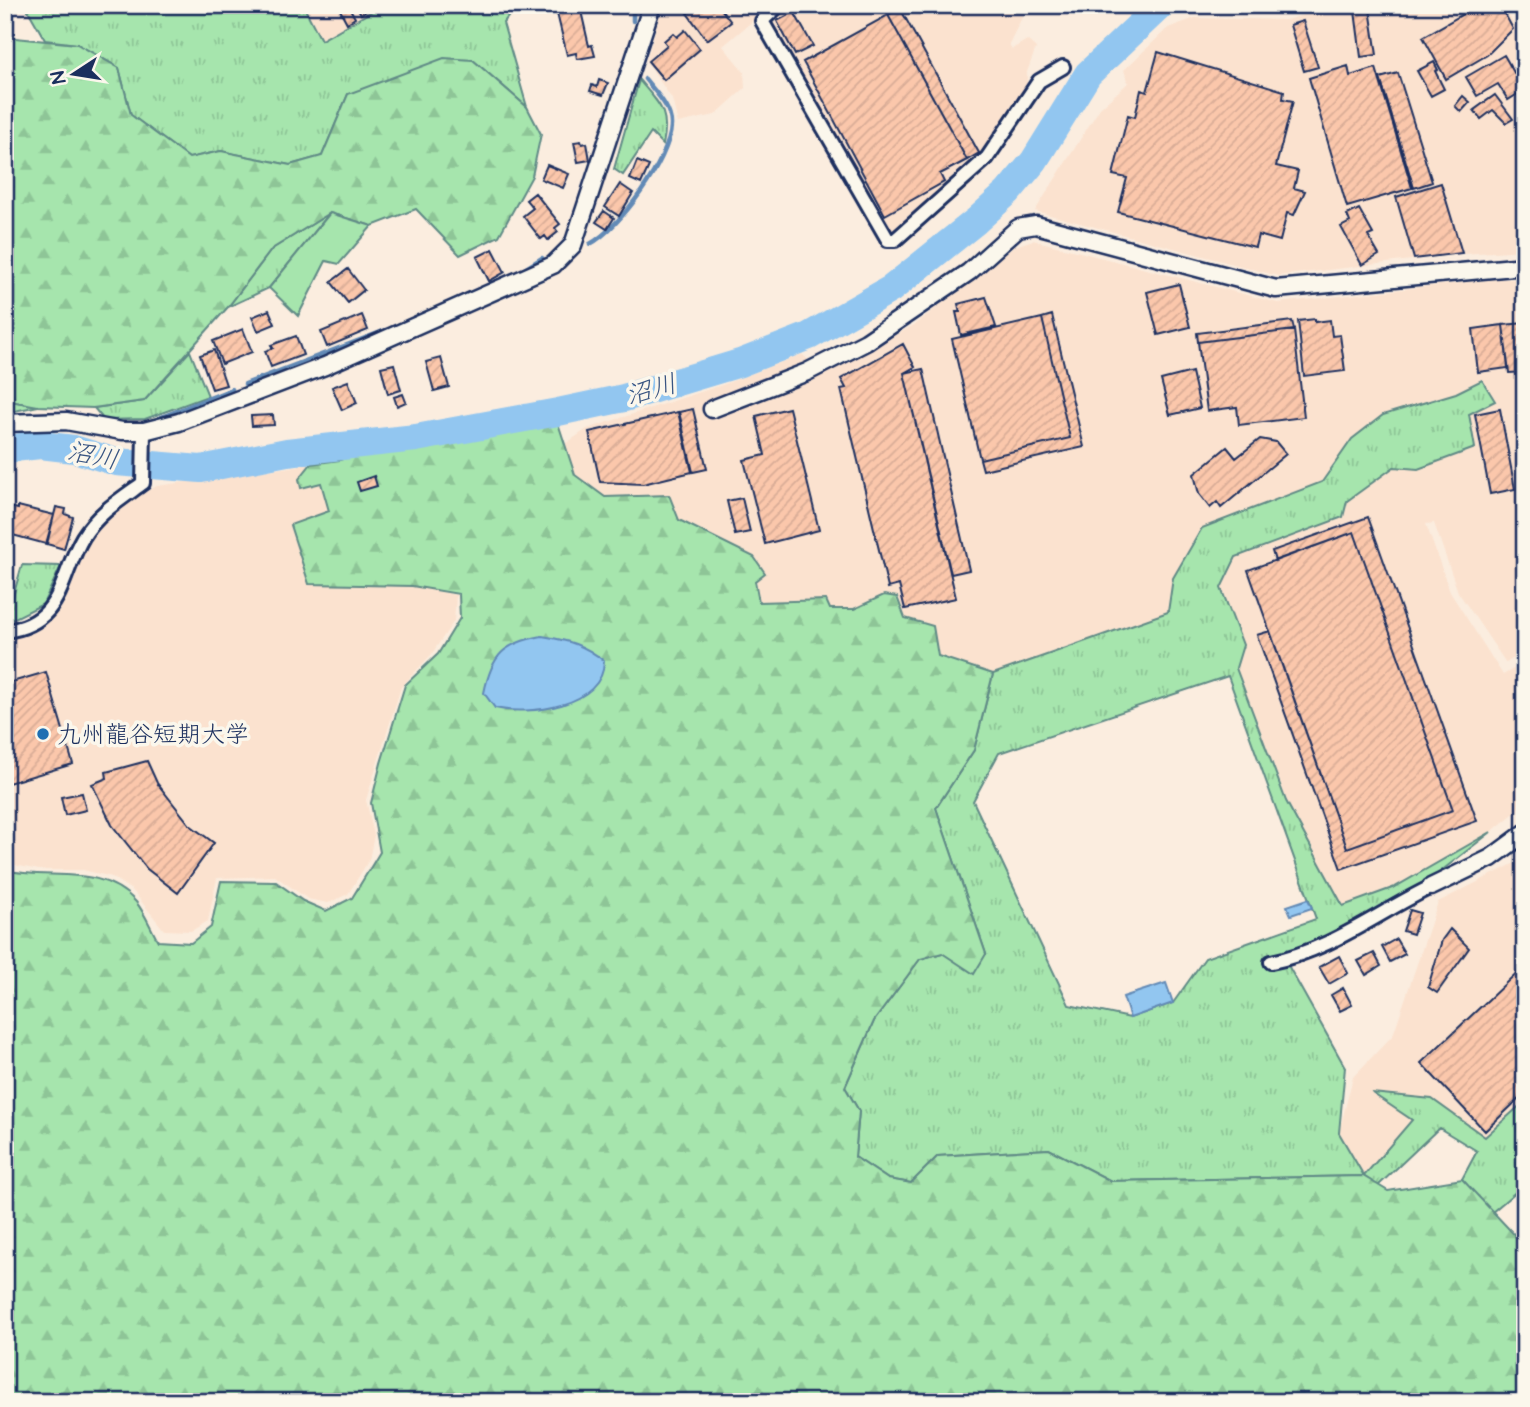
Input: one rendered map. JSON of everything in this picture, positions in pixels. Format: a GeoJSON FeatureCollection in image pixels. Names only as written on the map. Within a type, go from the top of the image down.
{"type":"FeatureCollection","features":[{"type":"Feature","properties":{"kind":"street"},"geometry":{"type":"LineString","coordinates":[[5,423],[38,419],[145,436],[325,366],[553,265],[573,245],[652,5]]}},
{"type":"Feature","properties":{"kind":"street"},"geometry":{"type":"LineString","coordinates":[[779,5],[762,21],[888,240],[895,240],[970,176],[987,158],[1039,81],[1063,66]]}},
{"type":"Feature","properties":{"kind":"street"},"geometry":{"type":"LineString","coordinates":[[712,409],[807,372],[866,342],[969,272],[1018,228],[1036,225],[1276,289],[1525,266]]}},
{"type":"Feature","properties":{"kind":"street"},"geometry":{"type":"LineString","coordinates":[[5,631],[29,625],[50,610],[82,538],[98,516],[143,483],[145,436]]}},
{"type":"Feature","properties":{"kind":"street"},"geometry":{"type":"LineString","coordinates":[[1271,962],[1298,956],[1350,934],[1431,887],[1491,859],[1525,833]]}},
{"type":"Feature","properties":{"kind":"shaded area"},"geometry":{"type":"Polygon","coordinates":[[[303,5],[383,5],[320,40],[303,5]]]}},
{"type":"Feature","properties":{"kind":"shaded area"},"geometry":{"type":"Polygon","coordinates":[[[663,5],[1028,5],[1009,44],[1012,49],[1027,40],[1036,48],[1027,72],[1027,92],[984,157],[895,232],[884,231],[769,24],[773,14],[755,19],[723,46],[744,72],[745,88],[715,115],[678,123],[672,99],[646,61],[663,5]]]}},
{"type":"Feature","properties":{"kind":"shaded area"},"geometry":{"type":"Polygon","coordinates":[[[1338,5],[1503,5],[1525,43],[1525,250],[1462,254],[1278,276],[1035,211],[1100,108],[1128,83],[1124,70],[1168,28],[1195,18],[1286,20],[1338,5]]]}},
{"type":"Feature","properties":{"kind":"shaded area"},"geometry":{"type":"Polygon","coordinates":[[[1033,240],[1278,303],[1494,279],[1525,279],[1525,651],[1506,663],[1458,592],[1434,523],[1426,524],[1450,592],[1503,675],[1525,662],[1525,794],[1517,811],[1491,832],[1395,887],[1343,906],[1287,801],[1236,668],[1243,645],[1221,588],[1236,557],[1343,517],[1347,501],[1394,467],[1418,469],[1469,414],[1482,380],[1456,393],[1383,415],[1352,439],[1323,482],[1202,528],[1173,578],[1168,612],[993,674],[938,656],[933,626],[905,618],[884,595],[854,609],[830,609],[825,600],[759,602],[754,557],[679,520],[669,495],[605,497],[575,475],[565,445],[412,586],[456,595],[454,621],[431,655],[401,687],[366,800],[374,835],[369,860],[348,894],[328,903],[308,899],[275,876],[217,878],[208,921],[191,931],[164,930],[133,891],[112,877],[83,870],[39,870],[5,863],[5,638],[31,633],[59,609],[93,532],[123,503],[157,486],[340,460],[369,450],[558,423],[565,444],[587,429],[722,385],[802,354],[824,374],[914,325],[1015,246],[1033,240]]]}},
{"type":"Feature","properties":{"kind":"shaded area"},"geometry":{"type":"Polygon","coordinates":[[[1525,854],[1525,1101],[1485,1137],[1432,1099],[1374,1095],[1412,1120],[1363,1176],[1339,1133],[1353,1077],[1393,1035],[1438,902],[1515,863],[1525,854]]]}},
{"type":"Feature","properties":{"kind":"green space"},"geometry":{"type":"Polygon","coordinates":[[[25,5],[303,5],[321,40],[383,5],[518,5],[503,23],[527,107],[473,60],[348,94],[322,156],[290,165],[221,151],[189,158],[131,115],[119,68],[77,44],[45,40],[25,5]]]}},
{"type":"Feature","properties":{"kind":"green space"},"geometry":{"type":"Polygon","coordinates":[[[5,37],[77,44],[119,68],[131,115],[189,158],[221,151],[290,165],[322,156],[348,94],[444,58],[473,60],[527,107],[541,134],[532,176],[499,236],[460,255],[416,209],[372,226],[330,213],[272,249],[228,307],[144,401],[93,408],[38,406],[5,400],[5,37]]]}},
{"type":"Feature","properties":{"kind":"green space"},"geometry":{"type":"Polygon","coordinates":[[[639,80],[653,96],[664,116],[663,145],[651,133],[623,175],[614,169],[639,80]]]}},
{"type":"Feature","properties":{"kind":"green space"},"geometry":{"type":"Polygon","coordinates":[[[330,213],[269,288],[228,307],[272,249],[330,213]]]}},
{"type":"Feature","properties":{"kind":"green space"},"geometry":{"type":"Polygon","coordinates":[[[330,213],[372,226],[339,264],[326,261],[298,316],[269,288],[330,213]]]}},
{"type":"Feature","properties":{"kind":"green space"},"geometry":{"type":"Polygon","coordinates":[[[190,351],[208,396],[145,419],[104,420],[94,408],[144,401],[190,351]]]}},
{"type":"Feature","properties":{"kind":"green space"},"geometry":{"type":"Polygon","coordinates":[[[1482,380],[1495,401],[1469,414],[1475,448],[1418,469],[1394,467],[1347,501],[1343,517],[1236,557],[1221,588],[1243,645],[1236,668],[1286,801],[1343,906],[1395,887],[1491,832],[1436,875],[1285,960],[1345,1067],[1339,1133],[1364,1176],[1412,1120],[1372,1093],[1432,1099],[1485,1137],[1525,1101],[1525,1184],[1491,1213],[1462,1179],[1477,1151],[1439,1128],[1378,1186],[1363,1176],[1111,1181],[1049,1149],[938,1156],[911,1183],[888,1179],[855,1157],[859,1111],[845,1087],[874,1021],[920,959],[942,953],[986,954],[936,808],[974,750],[993,674],[1168,612],[1173,578],[1202,528],[1322,482],[1352,439],[1383,415],[1456,393],[1482,380]],[[1228,676],[999,753],[973,801],[1069,1005],[1130,1018],[1173,1003],[1205,958],[1316,919],[1228,676]]]}},
{"type":"Feature","properties":{"kind":"green space"},"geometry":{"type":"Polygon","coordinates":[[[5,400],[38,406],[5,413],[5,400]]]}},
{"type":"Feature","properties":{"kind":"green space"},"geometry":{"type":"Polygon","coordinates":[[[558,423],[575,475],[605,497],[669,495],[679,520],[754,557],[765,573],[755,581],[759,602],[826,600],[830,609],[854,609],[884,595],[897,597],[905,618],[933,626],[938,656],[993,674],[974,750],[936,808],[986,954],[974,974],[942,953],[920,959],[874,1021],[845,1087],[859,1111],[855,1157],[888,1179],[911,1183],[938,1156],[1049,1149],[1111,1181],[1363,1176],[1388,1191],[1462,1179],[1525,1246],[1525,1402],[5,1402],[5,870],[91,878],[107,882],[136,902],[158,941],[191,943],[211,927],[221,881],[276,882],[303,901],[326,911],[352,898],[380,852],[371,803],[405,685],[438,654],[460,618],[459,594],[412,586],[309,584],[290,525],[329,511],[321,483],[301,488],[299,479],[311,464],[340,460],[369,450],[558,423]]]}},
{"type":"Feature","properties":{"kind":"green space"},"geometry":{"type":"Polygon","coordinates":[[[22,565],[61,566],[43,604],[5,623],[5,601],[12,600],[22,565]]]}},
{"type":"Feature","properties":{"kind":"water"},"geometry":{"type":"Polygon","coordinates":[[[542,636],[575,644],[597,655],[604,661],[601,677],[592,689],[562,705],[526,710],[495,708],[484,693],[496,660],[502,652],[518,642],[542,636]]]}},
{"type":"Feature","properties":{"kind":"water"},"geometry":{"type":"Polygon","coordinates":[[[1308,899],[1312,908],[1291,915],[1287,906],[1308,899]]]}},
{"type":"Feature","properties":{"kind":"water"},"geometry":{"type":"Polygon","coordinates":[[[1166,983],[1173,1003],[1130,1018],[1123,997],[1166,983]]]}},
{"type":"Feature","properties":{"kind":"building"},"geometry":{"type":"Polygon","coordinates":[[[348,5],[355,18],[347,23],[338,6],[348,5]]]}},
{"type":"Feature","properties":{"kind":"building"},"geometry":{"type":"Polygon","coordinates":[[[356,5],[376,5],[361,14],[356,5]]]}},
{"type":"Feature","properties":{"kind":"building"},"geometry":{"type":"Polygon","coordinates":[[[555,5],[574,5],[575,12],[581,11],[589,46],[592,45],[595,56],[577,59],[576,53],[567,55],[555,5]]]}},
{"type":"Feature","properties":{"kind":"building"},"geometry":{"type":"Polygon","coordinates":[[[702,5],[718,5],[731,22],[707,40],[687,13],[702,5]]]}},
{"type":"Feature","properties":{"kind":"building"},"geometry":{"type":"Polygon","coordinates":[[[1479,5],[1500,5],[1513,29],[1487,55],[1446,79],[1423,37],[1479,5]]]}},
{"type":"Feature","properties":{"kind":"building"},"geometry":{"type":"Polygon","coordinates":[[[900,8],[979,153],[967,160],[888,15],[900,8]]]}},
{"type":"Feature","properties":{"kind":"building"},"geometry":{"type":"Polygon","coordinates":[[[1370,9],[1377,55],[1361,57],[1355,11],[1370,9]]]}},
{"type":"Feature","properties":{"kind":"building"},"geometry":{"type":"Polygon","coordinates":[[[794,12],[813,46],[795,55],[777,21],[794,12]]]}},
{"type":"Feature","properties":{"kind":"building"},"geometry":{"type":"Polygon","coordinates":[[[888,15],[967,160],[940,174],[944,182],[885,215],[803,62],[888,15]]]}},
{"type":"Feature","properties":{"kind":"building"},"geometry":{"type":"Polygon","coordinates":[[[1303,21],[1318,67],[1304,71],[1290,25],[1303,21]]]}},
{"type":"Feature","properties":{"kind":"building"},"geometry":{"type":"Polygon","coordinates":[[[685,30],[700,49],[664,80],[648,61],[667,45],[664,41],[673,33],[677,37],[685,30]]]}},
{"type":"Feature","properties":{"kind":"building"},"geometry":{"type":"Polygon","coordinates":[[[1158,52],[1284,91],[1283,99],[1293,101],[1276,166],[1298,171],[1294,188],[1305,191],[1294,215],[1287,213],[1280,241],[1258,235],[1255,247],[1118,212],[1127,178],[1113,175],[1128,115],[1135,117],[1141,90],[1147,92],[1158,52]]]}},
{"type":"Feature","properties":{"kind":"building"},"geometry":{"type":"Polygon","coordinates":[[[1504,55],[1524,90],[1508,100],[1498,84],[1477,96],[1466,77],[1504,55]]]}},
{"type":"Feature","properties":{"kind":"building"},"geometry":{"type":"Polygon","coordinates":[[[1434,62],[1438,70],[1435,71],[1444,89],[1431,96],[1417,71],[1434,62]]]}},
{"type":"Feature","properties":{"kind":"building"},"geometry":{"type":"Polygon","coordinates":[[[1348,66],[1350,76],[1376,68],[1412,188],[1347,207],[1309,78],[1348,66]]]}},
{"type":"Feature","properties":{"kind":"building"},"geometry":{"type":"Polygon","coordinates":[[[1398,73],[1432,182],[1414,188],[1380,78],[1398,73]]]}},
{"type":"Feature","properties":{"kind":"building"},"geometry":{"type":"Polygon","coordinates":[[[599,80],[608,83],[603,95],[590,91],[592,85],[597,87],[599,80]]]}},
{"type":"Feature","properties":{"kind":"building"},"geometry":{"type":"Polygon","coordinates":[[[1495,95],[1513,119],[1506,123],[1493,110],[1481,119],[1474,110],[1495,95]]]}},
{"type":"Feature","properties":{"kind":"building"},"geometry":{"type":"Polygon","coordinates":[[[1463,96],[1470,102],[1461,112],[1455,106],[1463,96]]]}},
{"type":"Feature","properties":{"kind":"building"},"geometry":{"type":"Polygon","coordinates":[[[1525,96],[1525,110],[1518,102],[1525,96]]]}},
{"type":"Feature","properties":{"kind":"building"},"geometry":{"type":"Polygon","coordinates":[[[581,141],[582,144],[587,143],[590,160],[578,162],[574,142],[581,141]]]}},
{"type":"Feature","properties":{"kind":"building"},"geometry":{"type":"Polygon","coordinates":[[[637,161],[649,166],[641,184],[630,179],[637,161]]]}},
{"type":"Feature","properties":{"kind":"building"},"geometry":{"type":"Polygon","coordinates":[[[547,165],[569,174],[563,188],[541,179],[547,165]]]}},
{"type":"Feature","properties":{"kind":"building"},"geometry":{"type":"Polygon","coordinates":[[[1441,183],[1462,253],[1414,259],[1396,197],[1441,183]]]}},
{"type":"Feature","properties":{"kind":"building"},"geometry":{"type":"Polygon","coordinates":[[[620,184],[633,193],[619,216],[605,207],[620,184]]]}},
{"type":"Feature","properties":{"kind":"building"},"geometry":{"type":"Polygon","coordinates":[[[535,193],[560,224],[555,228],[558,232],[548,240],[545,236],[541,239],[523,216],[533,208],[526,200],[535,193]]]}},
{"type":"Feature","properties":{"kind":"building"},"geometry":{"type":"Polygon","coordinates":[[[1359,209],[1373,234],[1368,236],[1379,255],[1362,265],[1341,227],[1350,222],[1347,215],[1359,209]]]}},
{"type":"Feature","properties":{"kind":"building"},"geometry":{"type":"Polygon","coordinates":[[[604,211],[614,218],[607,229],[596,222],[604,211]]]}},
{"type":"Feature","properties":{"kind":"building"},"geometry":{"type":"Polygon","coordinates":[[[493,249],[505,272],[489,281],[477,257],[493,249]]]}},
{"type":"Feature","properties":{"kind":"building"},"geometry":{"type":"Polygon","coordinates":[[[348,269],[364,290],[348,303],[331,282],[348,269]]]}},
{"type":"Feature","properties":{"kind":"building"},"geometry":{"type":"Polygon","coordinates":[[[1179,284],[1190,327],[1158,335],[1147,292],[1179,284]]]}},
{"type":"Feature","properties":{"kind":"building"},"geometry":{"type":"Polygon","coordinates":[[[986,297],[996,327],[961,335],[956,312],[960,312],[958,304],[986,297]]]}},
{"type":"Feature","properties":{"kind":"building"},"geometry":{"type":"Polygon","coordinates":[[[269,310],[275,324],[258,331],[252,317],[269,310]]]}},
{"type":"Feature","properties":{"kind":"building"},"geometry":{"type":"Polygon","coordinates":[[[362,315],[368,330],[327,347],[321,332],[362,315]]]}},
{"type":"Feature","properties":{"kind":"building"},"geometry":{"type":"Polygon","coordinates":[[[1052,315],[1084,447],[983,470],[980,459],[1070,438],[1042,318],[1052,315]]]}},
{"type":"Feature","properties":{"kind":"building"},"geometry":{"type":"Polygon","coordinates":[[[1042,318],[1070,438],[980,459],[952,339],[1042,318]]]}},
{"type":"Feature","properties":{"kind":"building"},"geometry":{"type":"Polygon","coordinates":[[[1315,319],[1315,322],[1330,320],[1332,336],[1340,335],[1345,371],[1304,376],[1298,321],[1315,319]]]}},
{"type":"Feature","properties":{"kind":"building"},"geometry":{"type":"Polygon","coordinates":[[[1292,321],[1294,330],[1198,342],[1197,333],[1292,321]]]}},
{"type":"Feature","properties":{"kind":"building"},"geometry":{"type":"Polygon","coordinates":[[[1525,323],[1525,372],[1509,373],[1503,325],[1525,323]]]}},
{"type":"Feature","properties":{"kind":"building"},"geometry":{"type":"Polygon","coordinates":[[[1503,325],[1508,368],[1478,372],[1473,329],[1503,325]]]}},
{"type":"Feature","properties":{"kind":"building"},"geometry":{"type":"Polygon","coordinates":[[[243,329],[252,352],[222,364],[213,341],[243,329]]]}},
{"type":"Feature","properties":{"kind":"building"},"geometry":{"type":"Polygon","coordinates":[[[1294,330],[1304,417],[1239,425],[1237,407],[1207,411],[1198,342],[1294,330]]]}},
{"type":"Feature","properties":{"kind":"building"},"geometry":{"type":"Polygon","coordinates":[[[296,336],[303,355],[271,367],[265,351],[273,348],[271,345],[296,336]]]}},
{"type":"Feature","properties":{"kind":"building"},"geometry":{"type":"Polygon","coordinates":[[[903,344],[915,367],[904,373],[956,598],[905,609],[899,585],[888,588],[841,389],[846,388],[841,379],[903,344]]]}},
{"type":"Feature","properties":{"kind":"building"},"geometry":{"type":"Polygon","coordinates":[[[214,350],[226,385],[212,389],[200,355],[214,350]]]}},
{"type":"Feature","properties":{"kind":"building"},"geometry":{"type":"Polygon","coordinates":[[[441,358],[449,387],[434,391],[426,362],[441,358]]]}},
{"type":"Feature","properties":{"kind":"building"},"geometry":{"type":"Polygon","coordinates":[[[394,364],[401,390],[388,394],[381,367],[394,364]]]}},
{"type":"Feature","properties":{"kind":"building"},"geometry":{"type":"Polygon","coordinates":[[[923,369],[969,570],[951,574],[904,373],[923,369]]]}},
{"type":"Feature","properties":{"kind":"building"},"geometry":{"type":"Polygon","coordinates":[[[1192,372],[1200,408],[1170,415],[1161,380],[1192,372]]]}},
{"type":"Feature","properties":{"kind":"building"},"geometry":{"type":"Polygon","coordinates":[[[348,381],[357,403],[342,410],[332,387],[348,381]]]}},
{"type":"Feature","properties":{"kind":"building"},"geometry":{"type":"Polygon","coordinates":[[[403,394],[406,402],[397,406],[394,397],[403,394]]]}},
{"type":"Feature","properties":{"kind":"building"},"geometry":{"type":"Polygon","coordinates":[[[789,408],[819,530],[765,544],[744,460],[765,455],[756,416],[789,408]]]}},
{"type":"Feature","properties":{"kind":"building"},"geometry":{"type":"Polygon","coordinates":[[[693,409],[707,469],[693,472],[679,412],[693,409]]]}},
{"type":"Feature","properties":{"kind":"building"},"geometry":{"type":"Polygon","coordinates":[[[1500,409],[1515,489],[1490,494],[1475,414],[1500,409]]]}},
{"type":"Feature","properties":{"kind":"building"},"geometry":{"type":"Polygon","coordinates":[[[678,412],[692,472],[643,484],[600,482],[589,432],[678,412]]]}},
{"type":"Feature","properties":{"kind":"building"},"geometry":{"type":"Polygon","coordinates":[[[273,415],[274,425],[252,426],[251,416],[273,415]]]}},
{"type":"Feature","properties":{"kind":"building"},"geometry":{"type":"Polygon","coordinates":[[[1260,439],[1276,442],[1286,454],[1221,508],[1217,502],[1210,508],[1199,494],[1194,474],[1227,447],[1236,458],[1260,439]]]}},
{"type":"Feature","properties":{"kind":"building"},"geometry":{"type":"Polygon","coordinates":[[[374,476],[377,486],[360,491],[357,482],[374,476]]]}},
{"type":"Feature","properties":{"kind":"building"},"geometry":{"type":"Polygon","coordinates":[[[742,498],[750,532],[735,535],[727,501],[742,498]]]}},
{"type":"Feature","properties":{"kind":"building"},"geometry":{"type":"Polygon","coordinates":[[[5,506],[18,509],[18,506],[54,515],[46,544],[5,533],[5,506]]]}},
{"type":"Feature","properties":{"kind":"building"},"geometry":{"type":"Polygon","coordinates":[[[56,507],[66,509],[65,514],[73,517],[64,549],[47,544],[56,507]]]}},
{"type":"Feature","properties":{"kind":"building"},"geometry":{"type":"Polygon","coordinates":[[[1368,517],[1477,821],[1341,869],[1257,635],[1270,631],[1347,848],[1453,810],[1354,532],[1275,561],[1272,551],[1368,517]]]}},
{"type":"Feature","properties":{"kind":"building"},"geometry":{"type":"Polygon","coordinates":[[[1354,532],[1453,810],[1347,848],[1248,570],[1354,532]]]}},
{"type":"Feature","properties":{"kind":"building"},"geometry":{"type":"Polygon","coordinates":[[[46,672],[73,764],[5,784],[5,684],[46,672]]]}},
{"type":"Feature","properties":{"kind":"building"},"geometry":{"type":"Polygon","coordinates":[[[147,761],[157,783],[190,825],[214,843],[178,893],[147,869],[112,825],[92,784],[107,778],[106,772],[147,761]]]}},
{"type":"Feature","properties":{"kind":"building"},"geometry":{"type":"Polygon","coordinates":[[[82,793],[86,810],[65,815],[61,797],[82,793]]]}},
{"type":"Feature","properties":{"kind":"building"},"geometry":{"type":"Polygon","coordinates":[[[1410,910],[1420,913],[1413,934],[1403,931],[1410,910]]]}},
{"type":"Feature","properties":{"kind":"building"},"geometry":{"type":"Polygon","coordinates":[[[1450,929],[1469,948],[1437,993],[1428,987],[1442,940],[1450,929]]]}},
{"type":"Feature","properties":{"kind":"building"},"geometry":{"type":"Polygon","coordinates":[[[1396,939],[1405,954],[1390,962],[1382,947],[1396,939]]]}},
{"type":"Feature","properties":{"kind":"building"},"geometry":{"type":"Polygon","coordinates":[[[1374,953],[1381,966],[1366,975],[1358,961],[1374,953]]]}},
{"type":"Feature","properties":{"kind":"building"},"geometry":{"type":"Polygon","coordinates":[[[1339,956],[1348,973],[1329,984],[1319,967],[1339,956]]]}},
{"type":"Feature","properties":{"kind":"building"},"geometry":{"type":"Polygon","coordinates":[[[1525,965],[1525,1093],[1485,1131],[1421,1063],[1525,965]]]}},
{"type":"Feature","properties":{"kind":"building"},"geometry":{"type":"Polygon","coordinates":[[[1343,988],[1352,1005],[1340,1011],[1331,995],[1343,988]]]}},
{"type":"Feature","properties":{"kind":"waterway"},"geometry":{"type":"LineString","coordinates":[[633,5],[633,21]]}},
{"type":"Feature","properties":{"kind":"waterway","name":"沼川"},"geometry":{"type":"LineString","coordinates":[[5,449],[40,445],[74,449],[116,462],[201,469],[287,452],[416,438],[558,412],[624,398],[740,363],[809,336],[891,289],[976,221],[1008,192],[1034,161],[1088,74],[1161,5]]}},
{"type":"Feature","properties":{"kind":"waterway"},"geometry":{"type":"LineString","coordinates":[[590,244],[615,224],[641,192],[653,174],[668,140],[671,126],[669,113],[645,79]]}},
{"type":"Feature","properties":{"kind":"waterway"},"geometry":{"type":"LineString","coordinates":[[523,270],[542,258]]}},
{"type":"Feature","properties":{"kind":"waterway"},"geometry":{"type":"LineString","coordinates":[[245,384],[386,330]]}},
{"type":"Feature","properties":{"kind":"waterway"},"geometry":{"type":"LineString","coordinates":[[159,418],[232,389]]}},
{"type":"Feature","properties":{"kind":"place","name":"九州龍谷短期大学"},"geometry":{"type":"Point","coordinates":[43,734]}}]}
